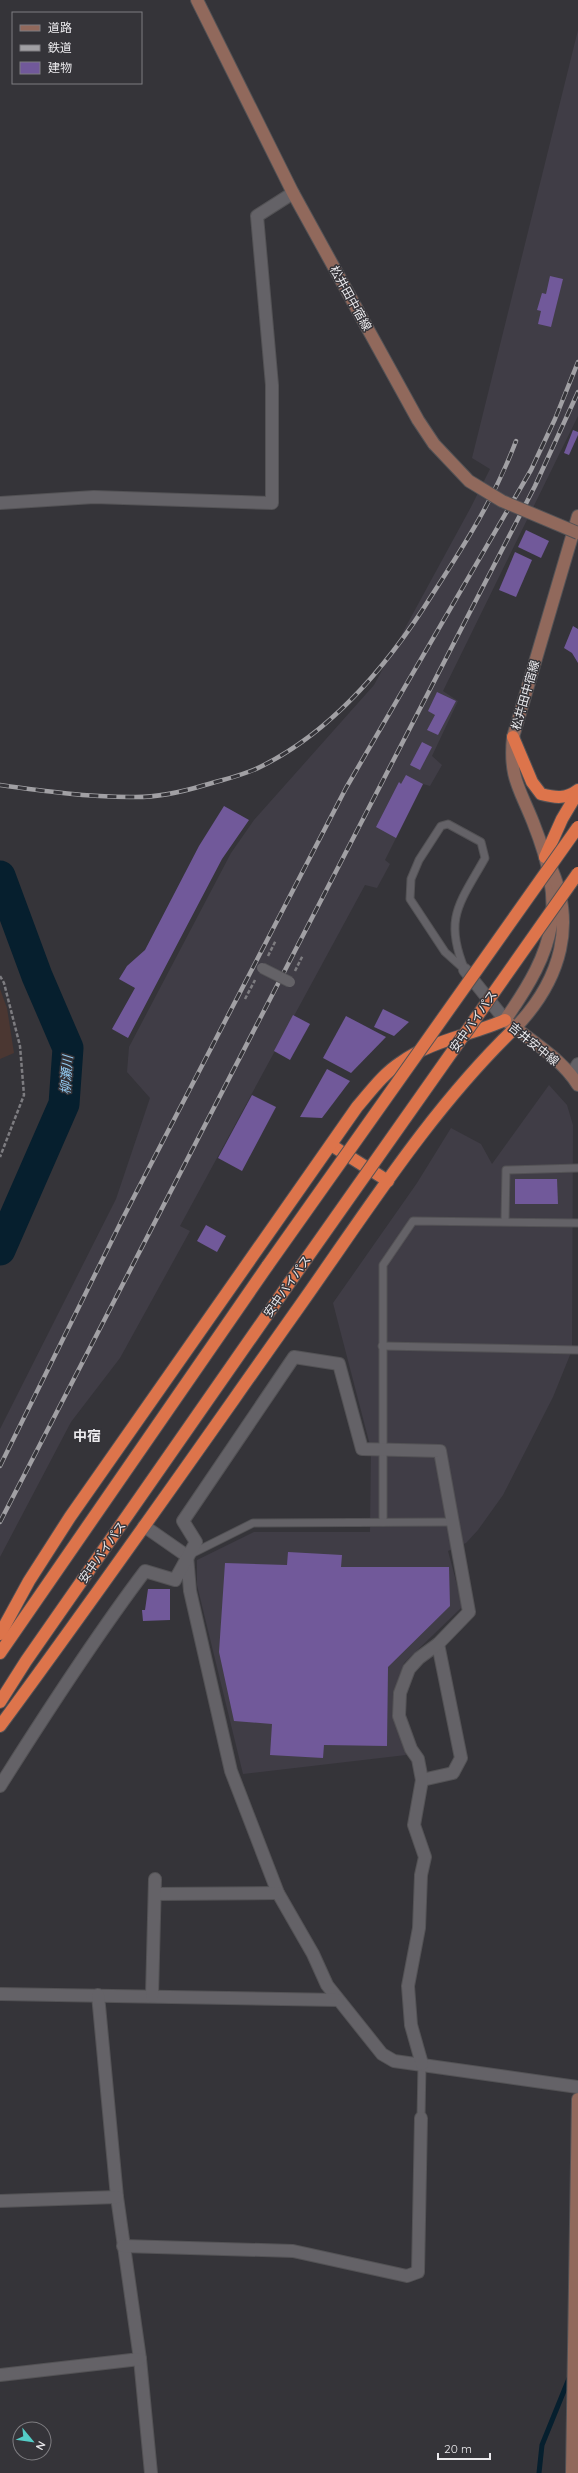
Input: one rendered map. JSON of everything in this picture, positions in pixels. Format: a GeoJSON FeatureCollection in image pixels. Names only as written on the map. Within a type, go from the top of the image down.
{"type":"FeatureCollection","features":[{"type":"Feature","properties":{"kind":"highway"},"geometry":{"type":"LineString","coordinates":[[513,738],[532,782],[541,794],[556,798],[569,796],[578,791]]}},
{"type":"Feature","properties":{"kind":"highway"},"geometry":{"type":"LineString","coordinates":[[545,857],[562,819],[578,791]]}},
{"type":"Feature","properties":{"kind":"highway"},"geometry":{"type":"LineString","coordinates":[[0,1653],[268,1265],[578,827]]}},
{"type":"Feature","properties":{"kind":"highway"},"geometry":{"type":"LineString","coordinates":[[562,885],[578,874]]}},
{"type":"Feature","properties":{"kind":"highway","name":"安中バイパス"},"geometry":{"type":"LineString","coordinates":[[0,1702],[290,1282],[578,874]]}},
{"type":"Feature","properties":{"kind":"highway"},"geometry":{"type":"LineString","coordinates":[[0,1634],[28,1581],[70,1517],[357,1107],[382,1078],[400,1063],[427,1049],[479,1032],[505,1020]]}},
{"type":"Feature","properties":{"kind":"highway"},"geometry":{"type":"LineString","coordinates":[[0,1726],[144,1526],[388,1181],[457,1089],[481,1061],[515,1028]]}},
{"type":"Feature","properties":{"kind":"highway"},"geometry":{"type":"LineString","coordinates":[[331,1145],[388,1181]]}},
{"type":"Feature","properties":{"kind":"main road","name":"松井田中宿線"},"geometry":{"type":"LineString","coordinates":[[196,0],[293,193],[418,420],[434,444],[464,476],[476,485],[502,501],[578,533]]}},
{"type":"Feature","properties":{"kind":"main road","name":"松井田中宿線"},"geometry":{"type":"LineString","coordinates":[[505,1020],[532,982],[549,942],[554,909],[545,857],[533,822],[517,786],[511,761],[513,738],[578,516]]}},
{"type":"Feature","properties":{"kind":"main road","name":"松井田中宿線"},"geometry":{"type":"LineString","coordinates":[[515,1028],[542,998],[565,954],[569,920],[562,885],[545,857]]}},
{"type":"Feature","properties":{"kind":"main road","name":"吉井安中線"},"geometry":{"type":"LineString","coordinates":[[505,1020],[571,1075],[578,1085]]}},
{"type":"Feature","properties":{"kind":"main road"},"geometry":{"type":"LineString","coordinates":[[572,2473],[578,2099]]}},
{"type":"Feature","properties":{"kind":"street"},"geometry":{"type":"LineString","coordinates":[[0,503],[94,498],[272,503],[272,385],[257,216],[293,193]]}},
{"type":"Feature","properties":{"kind":"street"},"geometry":{"type":"LineString","coordinates":[[0,495],[35,500]]}},
{"type":"Feature","properties":{"kind":"street"},"geometry":{"type":"LineString","coordinates":[[262,968],[290,982]]}},
{"type":"Feature","properties":{"kind":"street"},"geometry":{"type":"LineString","coordinates":[[465,970],[505,1020]]}},
{"type":"Feature","properties":{"kind":"street"},"geometry":{"type":"LineString","coordinates":[[571,1075],[578,1064]]}},
{"type":"Feature","properties":{"kind":"street"},"geometry":{"type":"LineString","coordinates":[[0,1786],[67,1680],[107,1621],[145,1571],[175,1580],[196,1542],[183,1522],[294,1357],[339,1364],[362,1449],[440,1451],[469,1612],[438,1644],[419,1658],[409,1669],[400,1693],[399,1716],[411,1749],[418,1759],[422,1780],[414,1825],[424,1857],[421,1875],[419,1928],[408,1986],[411,2026],[422,2064]]}},
{"type":"Feature","properties":{"kind":"street"},"geometry":{"type":"LineString","coordinates":[[144,1526],[187,1556]]}},
{"type":"Feature","properties":{"kind":"street"},"geometry":{"type":"LineString","coordinates":[[187,1556],[190,1590],[230,1771],[278,1893],[313,1954],[327,1985],[338,2000],[382,2054],[394,2061],[578,2087]]}},
{"type":"Feature","properties":{"kind":"street"},"geometry":{"type":"LineString","coordinates":[[422,1780],[452,1773],[462,1758],[438,1644]]}},
{"type":"Feature","properties":{"kind":"street"},"geometry":{"type":"LineString","coordinates":[[152,1996],[155,1879]]}},
{"type":"Feature","properties":{"kind":"street"},"geometry":{"type":"LineString","coordinates":[[154,1894],[278,1893]]}},
{"type":"Feature","properties":{"kind":"street"},"geometry":{"type":"LineString","coordinates":[[0,1994],[338,2000]]}},
{"type":"Feature","properties":{"kind":"street"},"geometry":{"type":"LineString","coordinates":[[98,1995],[117,2197],[140,2360],[151,2473]]}},
{"type":"Feature","properties":{"kind":"street"},"geometry":{"type":"LineString","coordinates":[[123,2246],[293,2251],[407,2276],[418,2272],[421,2118]]}},
{"type":"Feature","properties":{"kind":"street"},"geometry":{"type":"LineString","coordinates":[[0,2201],[117,2197]]}},
{"type":"Feature","properties":{"kind":"street"},"geometry":{"type":"LineString","coordinates":[[0,2375],[140,2360]]}},
{"type":"Feature","properties":{"kind":"lane"},"geometry":{"type":"LineString","coordinates":[[448,824],[482,842],[485,852],[485,858],[454,920],[456,949],[465,970],[445,952],[410,899],[411,879],[418,860],[441,826],[448,824]]}},
{"type":"Feature","properties":{"kind":"lane"},"geometry":{"type":"LineString","coordinates":[[505,1221],[506,1170],[578,1168]]}},
{"type":"Feature","properties":{"kind":"lane"},"geometry":{"type":"LineString","coordinates":[[383,1522],[383,1265],[413,1221],[578,1223]]}},
{"type":"Feature","properties":{"kind":"lane"},"geometry":{"type":"LineString","coordinates":[[382,1346],[578,1350]]}},
{"type":"Feature","properties":{"kind":"lane"},"geometry":{"type":"LineString","coordinates":[[187,1556],[253,1523],[453,1522]]}},
{"type":"Feature","properties":{"kind":"lane"},"geometry":{"type":"LineString","coordinates":[[421,2118],[422,2064]]}},
{"type":"Feature","properties":{"kind":"path"},"geometry":{"type":"LineString","coordinates":[[245,999],[276,940]]}},
{"type":"Feature","properties":{"kind":"path"},"geometry":{"type":"LineString","coordinates":[[0,976],[4,983],[20,1046],[24,1096],[0,1156]]}},
{"type":"Feature","properties":{"kind":"shaded area"},"geometry":{"type":"Polygon","coordinates":[[[578,30],[578,416],[443,691],[458,701],[432,756],[442,765],[430,786],[423,784],[385,860],[390,864],[377,888],[365,885],[180,1226],[190,1231],[120,1358],[71,1422],[0,1557],[0,1429],[116,1199],[150,1098],[127,1072],[129,1047],[231,853],[254,820],[374,685],[471,507],[490,469],[472,458],[578,30]]]}},
{"type":"Feature","properties":{"kind":"shaded area"},"geometry":{"type":"Polygon","coordinates":[[[0,989],[7,1008],[14,1053],[0,1059],[0,989]]]}},
{"type":"Feature","properties":{"kind":"shaded area"},"geometry":{"type":"Polygon","coordinates":[[[549,1085],[567,1105],[573,1125],[572,1350],[553,1397],[503,1495],[478,1530],[466,1543],[448,1551],[461,1600],[461,1608],[404,1663],[394,1691],[394,1715],[406,1755],[243,1774],[197,1585],[197,1560],[254,1532],[370,1532],[371,1449],[333,1303],[417,1183],[451,1128],[481,1144],[492,1164],[549,1085]]]}},
{"type":"Feature","properties":{"kind":"building"},"geometry":{"type":"Polygon","coordinates":[[[550,276],[563,279],[551,327],[538,324],[541,311],[537,310],[542,293],[546,294],[550,276]]]}},
{"type":"Feature","properties":{"kind":"building"},"geometry":{"type":"Polygon","coordinates":[[[573,430],[578,432],[578,435],[569,455],[564,453],[573,430]]]}},
{"type":"Feature","properties":{"kind":"building"},"geometry":{"type":"Polygon","coordinates":[[[526,530],[549,541],[541,558],[518,547],[526,530]]]}},
{"type":"Feature","properties":{"kind":"building"},"geometry":{"type":"Polygon","coordinates":[[[515,552],[532,560],[516,597],[499,590],[515,552]]]}},
{"type":"Feature","properties":{"kind":"building"},"geometry":{"type":"Polygon","coordinates":[[[573,626],[578,629],[578,663],[572,653],[564,648],[573,626]]]}},
{"type":"Feature","properties":{"kind":"building"},"geometry":{"type":"Polygon","coordinates":[[[437,692],[456,701],[438,735],[427,730],[435,715],[428,711],[437,692]]]}},
{"type":"Feature","properties":{"kind":"building"},"geometry":{"type":"Polygon","coordinates":[[[422,742],[432,747],[420,770],[410,765],[422,742]]]}},
{"type":"Feature","properties":{"kind":"building"},"geometry":{"type":"Polygon","coordinates":[[[406,775],[423,784],[396,838],[376,827],[399,782],[401,784],[406,775]]]}},
{"type":"Feature","properties":{"kind":"building"},"geometry":{"type":"Polygon","coordinates":[[[224,806],[249,820],[222,859],[128,1038],[112,1029],[135,988],[119,979],[127,966],[145,950],[199,846],[224,806]]]}},
{"type":"Feature","properties":{"kind":"building"},"geometry":{"type":"Polygon","coordinates":[[[383,1009],[409,1022],[394,1036],[374,1027],[383,1009]]]}},
{"type":"Feature","properties":{"kind":"building"},"geometry":{"type":"Polygon","coordinates":[[[293,1015],[310,1024],[290,1060],[274,1051],[293,1015]]]}},
{"type":"Feature","properties":{"kind":"building"},"geometry":{"type":"Polygon","coordinates":[[[346,1016],[386,1037],[351,1073],[323,1058],[346,1016]]]}},
{"type":"Feature","properties":{"kind":"building"},"geometry":{"type":"Polygon","coordinates":[[[327,1069],[350,1081],[322,1118],[300,1117],[327,1069]]]}},
{"type":"Feature","properties":{"kind":"building"},"geometry":{"type":"Polygon","coordinates":[[[252,1095],[276,1107],[242,1171],[218,1158],[252,1095]]]}},
{"type":"Feature","properties":{"kind":"building"},"geometry":{"type":"Polygon","coordinates":[[[515,1179],[557,1179],[558,1204],[515,1204],[515,1179]]]}},
{"type":"Feature","properties":{"kind":"building"},"geometry":{"type":"Polygon","coordinates":[[[206,1225],[226,1236],[217,1252],[197,1241],[206,1225]]]}},
{"type":"Feature","properties":{"kind":"building"},"geometry":{"type":"Polygon","coordinates":[[[288,1552],[342,1555],[341,1567],[449,1567],[450,1606],[388,1667],[387,1746],[324,1745],[323,1758],[270,1755],[272,1724],[234,1721],[219,1652],[225,1563],[287,1565],[288,1552]]]}},
{"type":"Feature","properties":{"kind":"building"},"geometry":{"type":"Polygon","coordinates":[[[148,1589],[170,1589],[170,1620],[143,1621],[142,1610],[145,1610],[148,1589]]]}},
{"type":"Feature","properties":{"kind":"waterway","name":"柳瀬川"},"geometry":{"type":"LineString","coordinates":[[0,876],[37,976],[68,1048],[64,1104],[0,1250]]}},
{"type":"Feature","properties":{"kind":"waterway"},"geometry":{"type":"LineString","coordinates":[[539,2473],[542,2445],[570,2376]]}},
{"type":"Feature","properties":{"kind":"railway"},"geometry":{"type":"LineString","coordinates":[[0,1466],[124,1216],[346,788],[531,470],[555,419],[578,362]]}},
{"type":"Feature","properties":{"kind":"railway"},"geometry":{"type":"LineString","coordinates":[[0,1522],[535,486],[578,392]]}},
{"type":"Feature","properties":{"kind":"railway"},"geometry":{"type":"LineString","coordinates":[[0,785],[81,795],[114,797],[139,797],[168,794],[243,774],[264,765],[290,750],[314,733],[359,692],[398,645],[416,620],[478,521],[498,482],[516,441]]}},
{"type":"Feature","properties":{"kind":"district","name":"中宿"},"geometry":{"type":"Point","coordinates":[87,1436]}}]}
